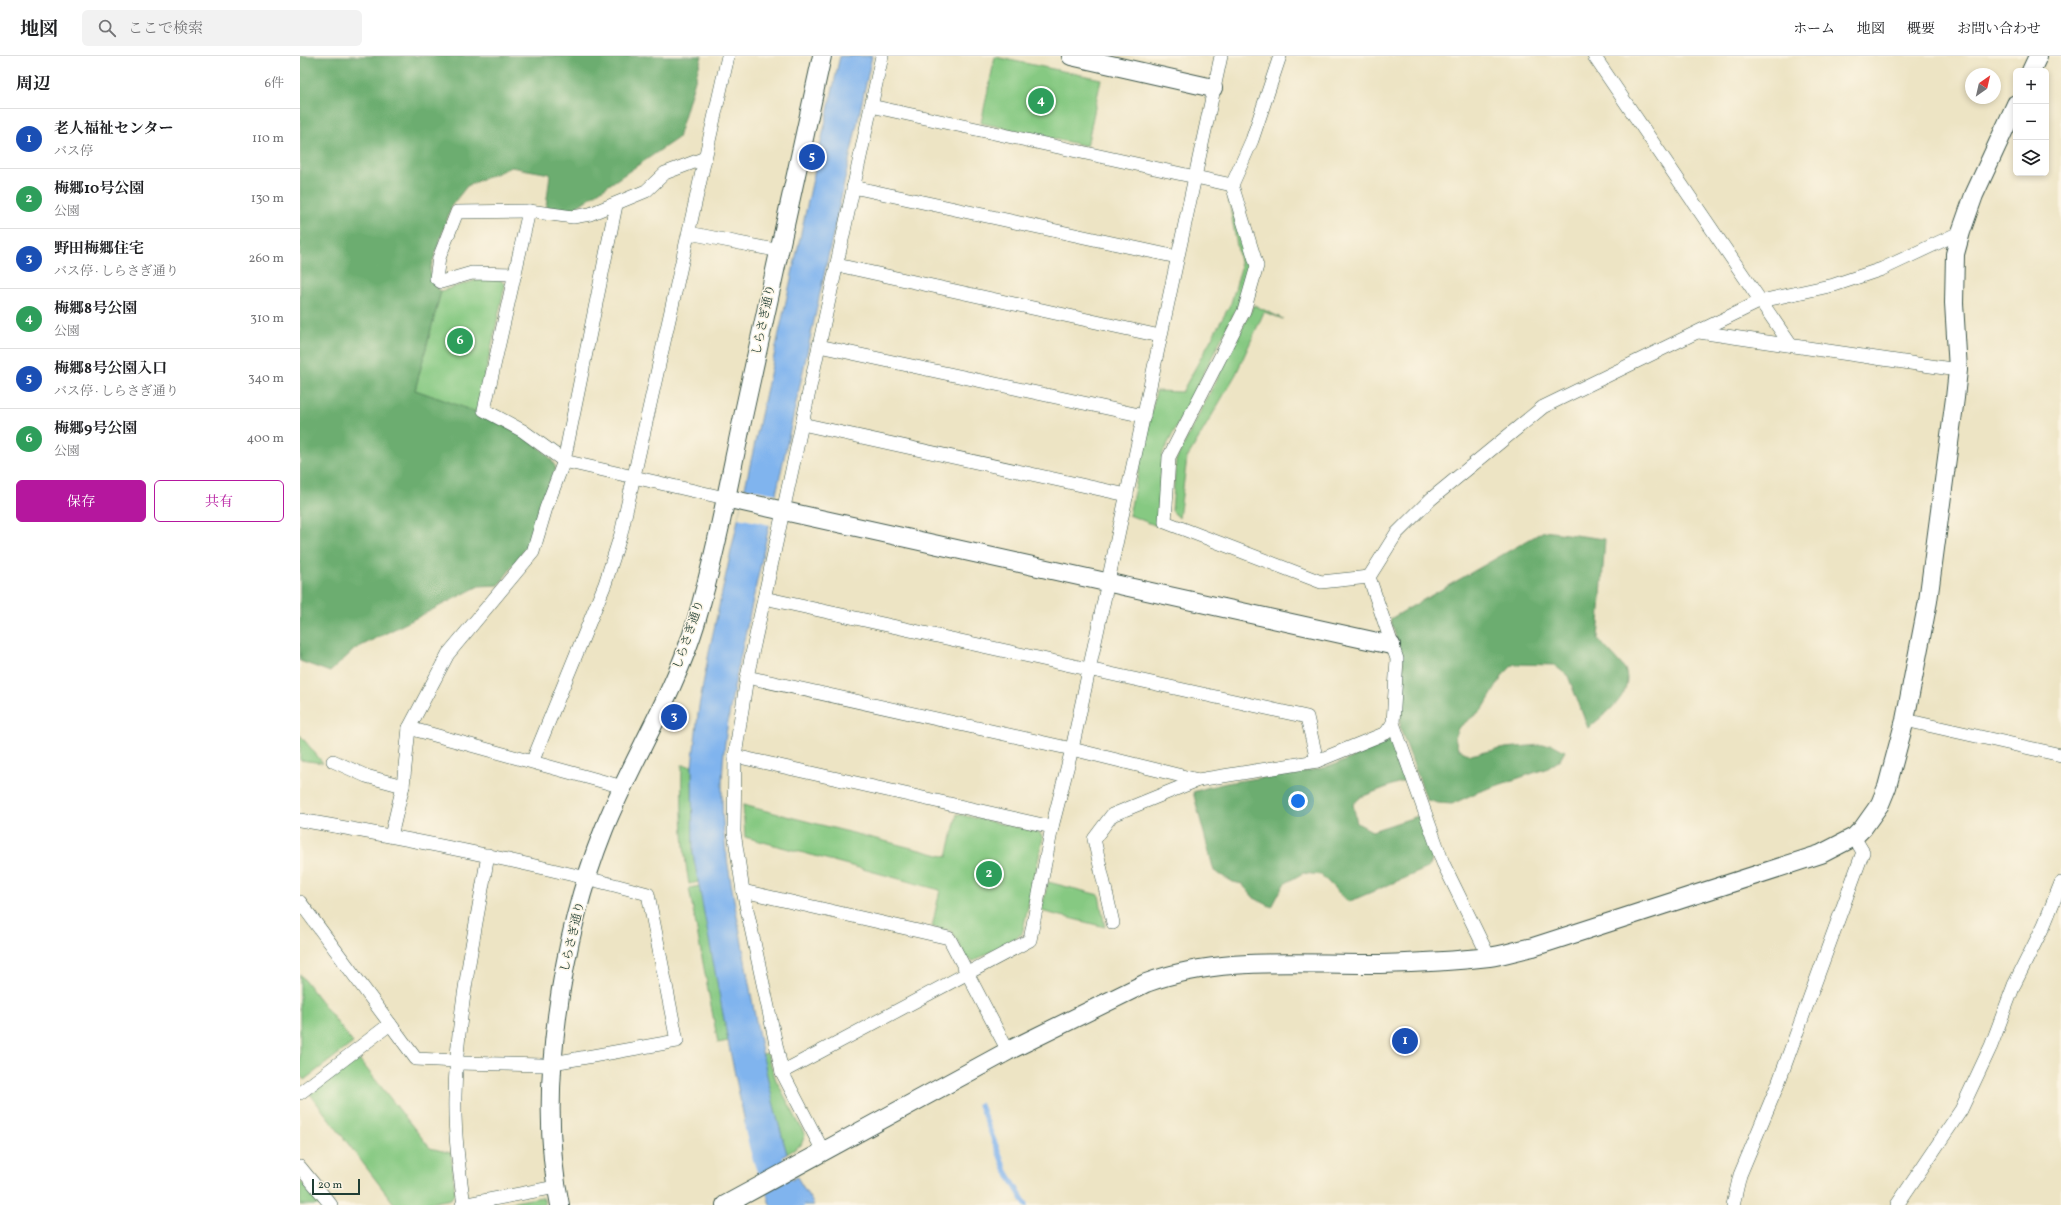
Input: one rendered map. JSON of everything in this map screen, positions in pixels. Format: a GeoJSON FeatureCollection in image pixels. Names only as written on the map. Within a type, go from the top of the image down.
{"type":"FeatureCollection","features":[{"type":"Feature","properties":{"kind":"street"},"geometry":{"type":"LineString","coordinates":[[532,760],[605,584],[621,534],[728,56]]}},
{"type":"Feature","properties":{"kind":"street","name":"しらさぎ通り"},"geometry":{"type":"LineString","coordinates":[[560,1205],[556,1187],[552,1113],[547,1064],[570,946],[588,878],[604,829],[672,682],[695,625],[733,500],[780,251],[822,56]]}},
{"type":"Feature","properties":{"kind":"street"},"geometry":{"type":"LineString","coordinates":[[823,1151],[782,1072],[743,891],[734,832],[735,756],[747,677],[764,598],[778,510],[802,424],[882,56]]}},
{"type":"Feature","properties":{"kind":"street"},"geometry":{"type":"LineString","coordinates":[[1074,56],[1213,88]]}},
{"type":"Feature","properties":{"kind":"street"},"geometry":{"type":"LineString","coordinates":[[782,1072],[967,972],[1030,940],[1052,827],[1072,749],[1221,56]]}},
{"type":"Feature","properties":{"kind":"street"},"geometry":{"type":"LineString","coordinates":[[1280,56],[1252,140],[1232,185],[1257,266],[1244,311],[1169,457],[1165,522],[1321,582],[1369,577]]}},
{"type":"Feature","properties":{"kind":"street"},"geometry":{"type":"LineString","coordinates":[[1594,56],[1790,344]]}},
{"type":"Feature","properties":{"kind":"street"},"geometry":{"type":"LineString","coordinates":[[2032,68],[2038,56]]}},
{"type":"Feature","properties":{"kind":"street"},"geometry":{"type":"LineString","coordinates":[[871,106],[1232,185]]}},
{"type":"Feature","properties":{"kind":"street"},"geometry":{"type":"LineString","coordinates":[[725,1205],[1008,1051],[1146,983],[1192,969],[1242,964],[1380,964],[1489,957],[1533,947],[1821,854],[1854,837],[1863,828],[1880,804],[1887,787],[1905,720],[1928,601],[1958,370],[1954,296],[1955,254],[1960,232],[1974,194],[2013,110]]}},
{"type":"Feature","properties":{"kind":"street"},"geometry":{"type":"LineString","coordinates":[[515,274],[472,273],[441,282],[436,278],[439,258],[457,212],[529,211],[573,217],[590,214],[616,205],[646,191],[665,173],[705,158]]}},
{"type":"Feature","properties":{"kind":"street"},"geometry":{"type":"LineString","coordinates":[[853,187],[1177,257]]}},
{"type":"Feature","properties":{"kind":"street"},"geometry":{"type":"LineString","coordinates":[[391,836],[403,786],[409,728],[448,654],[533,552],[546,508],[564,461],[616,205]]}},
{"type":"Feature","properties":{"kind":"street"},"geometry":{"type":"LineString","coordinates":[[529,211],[484,410],[523,431],[564,461],[1108,584],[1391,645]]}},
{"type":"Feature","properties":{"kind":"street"},"geometry":{"type":"LineString","coordinates":[[1369,577],[1396,534],[1431,499],[1543,407],[1761,301],[1834,285],[1882,270],[1960,232]]}},
{"type":"Feature","properties":{"kind":"street"},"geometry":{"type":"LineString","coordinates":[[689,233],[780,251]]}},
{"type":"Feature","properties":{"kind":"street"},"geometry":{"type":"LineString","coordinates":[[837,265],[1160,336]]}},
{"type":"Feature","properties":{"kind":"street"},"geometry":{"type":"LineString","coordinates":[[1699,332],[1790,344],[1958,370]]}},
{"type":"Feature","properties":{"kind":"street"},"geometry":{"type":"LineString","coordinates":[[819,346],[1144,416]]}},
{"type":"Feature","properties":{"kind":"street"},"geometry":{"type":"LineString","coordinates":[[802,424],[1127,495]]}},
{"type":"Feature","properties":{"kind":"street"},"geometry":{"type":"LineString","coordinates":[[1369,577],[1397,659],[1393,723],[1443,863],[1489,957]]}},
{"type":"Feature","properties":{"kind":"street"},"geometry":{"type":"LineString","coordinates":[[764,598],[1307,717],[1317,761]]}},
{"type":"Feature","properties":{"kind":"street"},"geometry":{"type":"LineString","coordinates":[[747,677],[1072,749],[1198,780]]}},
{"type":"Feature","properties":{"kind":"street"},"geometry":{"type":"LineString","coordinates":[[1905,720],[2061,755]]}},
{"type":"Feature","properties":{"kind":"street"},"geometry":{"type":"LineString","coordinates":[[1113,923],[1094,839],[1112,815],[1198,780],[1317,761],[1386,733],[1393,723]]}},
{"type":"Feature","properties":{"kind":"street"},"geometry":{"type":"LineString","coordinates":[[409,728],[532,760],[623,786]]}},
{"type":"Feature","properties":{"kind":"street"},"geometry":{"type":"LineString","coordinates":[[735,756],[1052,827]]}},
{"type":"Feature","properties":{"kind":"street"},"geometry":{"type":"LineString","coordinates":[[334,761],[366,776],[403,786]]}},
{"type":"Feature","properties":{"kind":"street"},"geometry":{"type":"LineString","coordinates":[[300,820],[488,855],[588,878],[648,894],[677,1041],[547,1064],[457,1062],[416,1059],[300,902]]}},
{"type":"Feature","properties":{"kind":"street"},"geometry":{"type":"LineString","coordinates":[[1732,1205],[1740,1175],[1778,1084],[1863,852],[1854,837]]}},
{"type":"Feature","properties":{"kind":"street"},"geometry":{"type":"LineString","coordinates":[[488,855],[465,999],[457,1062],[455,1096],[463,1205],[556,1187]]}},
{"type":"Feature","properties":{"kind":"street"},"geometry":{"type":"LineString","coordinates":[[1897,1205],[1961,1110],[1991,1046],[2014,985],[2044,925],[2061,883]]}},
{"type":"Feature","properties":{"kind":"street"},"geometry":{"type":"LineString","coordinates":[[743,891],[949,938],[1008,1051]]}},
{"type":"Feature","properties":{"kind":"street"},"geometry":{"type":"LineString","coordinates":[[300,1093],[390,1024]]}},
{"type":"Feature","properties":{"kind":"street"},"geometry":{"type":"LineString","coordinates":[[300,1167],[331,1205]]}},
{"type":"Feature","properties":{"kind":"green space"},"geometry":{"type":"Polygon","coordinates":[[[300,56],[702,56],[678,138],[572,210],[546,207],[550,174],[511,167],[467,186],[452,205],[430,270],[435,286],[441,291],[415,390],[450,402],[494,420],[516,431],[534,443],[548,456],[556,469],[540,503],[527,546],[499,585],[479,586],[355,649],[330,672],[300,661],[300,56]]]}},
{"type":"Feature","properties":{"kind":"green space"},"geometry":{"type":"Polygon","coordinates":[[[995,57],[1101,79],[1087,146],[981,123],[995,57]]]}},
{"type":"Feature","properties":{"kind":"green space"},"geometry":{"type":"Polygon","coordinates":[[[1228,196],[1250,267],[1238,306],[1162,455],[1157,526],[1129,515],[1156,391],[1182,392],[1231,303],[1241,268],[1228,196]]]}},
{"type":"Feature","properties":{"kind":"green space"},"geometry":{"type":"Polygon","coordinates":[[[500,279],[505,285],[477,412],[415,390],[441,291],[477,280],[500,279]]]}},
{"type":"Feature","properties":{"kind":"green space"},"geometry":{"type":"Polygon","coordinates":[[[1254,305],[1283,319],[1264,312],[1236,374],[1187,458],[1179,518],[1172,511],[1176,460],[1254,305]]]}},
{"type":"Feature","properties":{"kind":"green space"},"geometry":{"type":"Polygon","coordinates":[[[1544,531],[1605,539],[1598,639],[1625,669],[1627,678],[1626,687],[1617,703],[1588,728],[1568,676],[1554,665],[1514,664],[1503,675],[1483,709],[1458,728],[1455,737],[1458,749],[1470,755],[1505,748],[1552,744],[1565,751],[1560,760],[1548,768],[1478,792],[1452,804],[1438,803],[1427,800],[1400,728],[1403,660],[1390,619],[1544,531]]]}},
{"type":"Feature","properties":{"kind":"green space"},"geometry":{"type":"Polygon","coordinates":[[[300,735],[323,763],[300,760],[300,735]]]}},
{"type":"Feature","properties":{"kind":"green space"},"geometry":{"type":"Polygon","coordinates":[[[1393,737],[1408,779],[1361,797],[1353,804],[1357,823],[1372,831],[1421,815],[1433,848],[1433,855],[1428,868],[1348,902],[1321,875],[1303,873],[1284,884],[1272,907],[1254,898],[1242,884],[1233,882],[1214,871],[1193,792],[1241,780],[1323,768],[1359,755],[1393,737]]]}},
{"type":"Feature","properties":{"kind":"green space"},"geometry":{"type":"Polygon","coordinates":[[[682,765],[692,766],[693,854],[699,882],[689,884],[682,825],[682,765]]]}},
{"type":"Feature","properties":{"kind":"green space"},"geometry":{"type":"Polygon","coordinates":[[[743,805],[947,857],[957,814],[1039,832],[1043,838],[1022,934],[974,961],[966,958],[952,931],[932,927],[940,890],[745,837],[743,805]]]}},
{"type":"Feature","properties":{"kind":"green space"},"geometry":{"type":"Polygon","coordinates":[[[1048,882],[1099,895],[1105,927],[1041,911],[1048,882]]]}},
{"type":"Feature","properties":{"kind":"green space"},"geometry":{"type":"Polygon","coordinates":[[[700,886],[728,1041],[718,1043],[689,888],[700,886]]]}},
{"type":"Feature","properties":{"kind":"green space"},"geometry":{"type":"Polygon","coordinates":[[[300,974],[353,1043],[304,1080],[300,1075],[300,974]]]}},
{"type":"Feature","properties":{"kind":"green space"},"geometry":{"type":"Polygon","coordinates":[[[767,1053],[776,1080],[805,1135],[801,1145],[787,1154],[773,1104],[762,1054],[767,1053]]]}},
{"type":"Feature","properties":{"kind":"green space"},"geometry":{"type":"Polygon","coordinates":[[[358,1058],[430,1148],[451,1153],[455,1193],[451,1199],[420,1205],[395,1205],[310,1094],[358,1058]]]}},
{"type":"Feature","properties":{"kind":"green space"},"geometry":{"type":"Polygon","coordinates":[[[300,1180],[321,1205],[300,1205],[300,1180]]]}},
{"type":"Feature","properties":{"kind":"green space"},"geometry":{"type":"Polygon","coordinates":[[[541,1197],[544,1199],[545,1205],[498,1205],[541,1197]]]}},
{"type":"Feature","properties":{"kind":"water"},"geometry":{"type":"Polygon","coordinates":[[[840,56],[872,56],[741,654],[730,707],[723,761],[722,815],[728,868],[761,1047],[787,1154],[758,1170],[747,1132],[728,1041],[693,854],[692,766],[699,706],[710,647],[840,56]]]}},
{"type":"Feature","properties":{"kind":"water"},"geometry":{"type":"Polygon","coordinates":[[[797,1177],[814,1205],[770,1205],[767,1194],[797,1177]]]}},
{"type":"Feature","properties":{"kind":"pier"},"geometry":{"type":"Polygon","coordinates":[[[745,488],[777,494],[770,525],[738,518],[745,488]]]}},
{"type":"Feature","properties":{"kind":"waterway"},"geometry":{"type":"LineString","coordinates":[[980,1105],[1006,1171],[1026,1205]]}},
{"type":"Feature","properties":{"kind":"waterway"},"geometry":{"type":"LineString","coordinates":[[759,1126],[771,1167],[789,1205]]}},
{"type":"Feature","properties":{"kind":"place","name":"梅郷8号公園"},"geometry":{"type":"Point","coordinates":[1041,101]}},
{"type":"Feature","properties":{"kind":"place","name":"梅郷8号公園入口"},"geometry":{"type":"Point","coordinates":[812,157]}},
{"type":"Feature","properties":{"kind":"place","name":"梅郷9号公園"},"geometry":{"type":"Point","coordinates":[460,341]}},
{"type":"Feature","properties":{"kind":"place","name":"野田梅郷住宅"},"geometry":{"type":"Point","coordinates":[674,717]}},
{"type":"Feature","properties":{"kind":"place","name":"梅郷10号公園"},"geometry":{"type":"Point","coordinates":[989,874]}},
{"type":"Feature","properties":{"kind":"place","name":"老人福祉センター"},"geometry":{"type":"Point","coordinates":[1405,1041]}}]}
